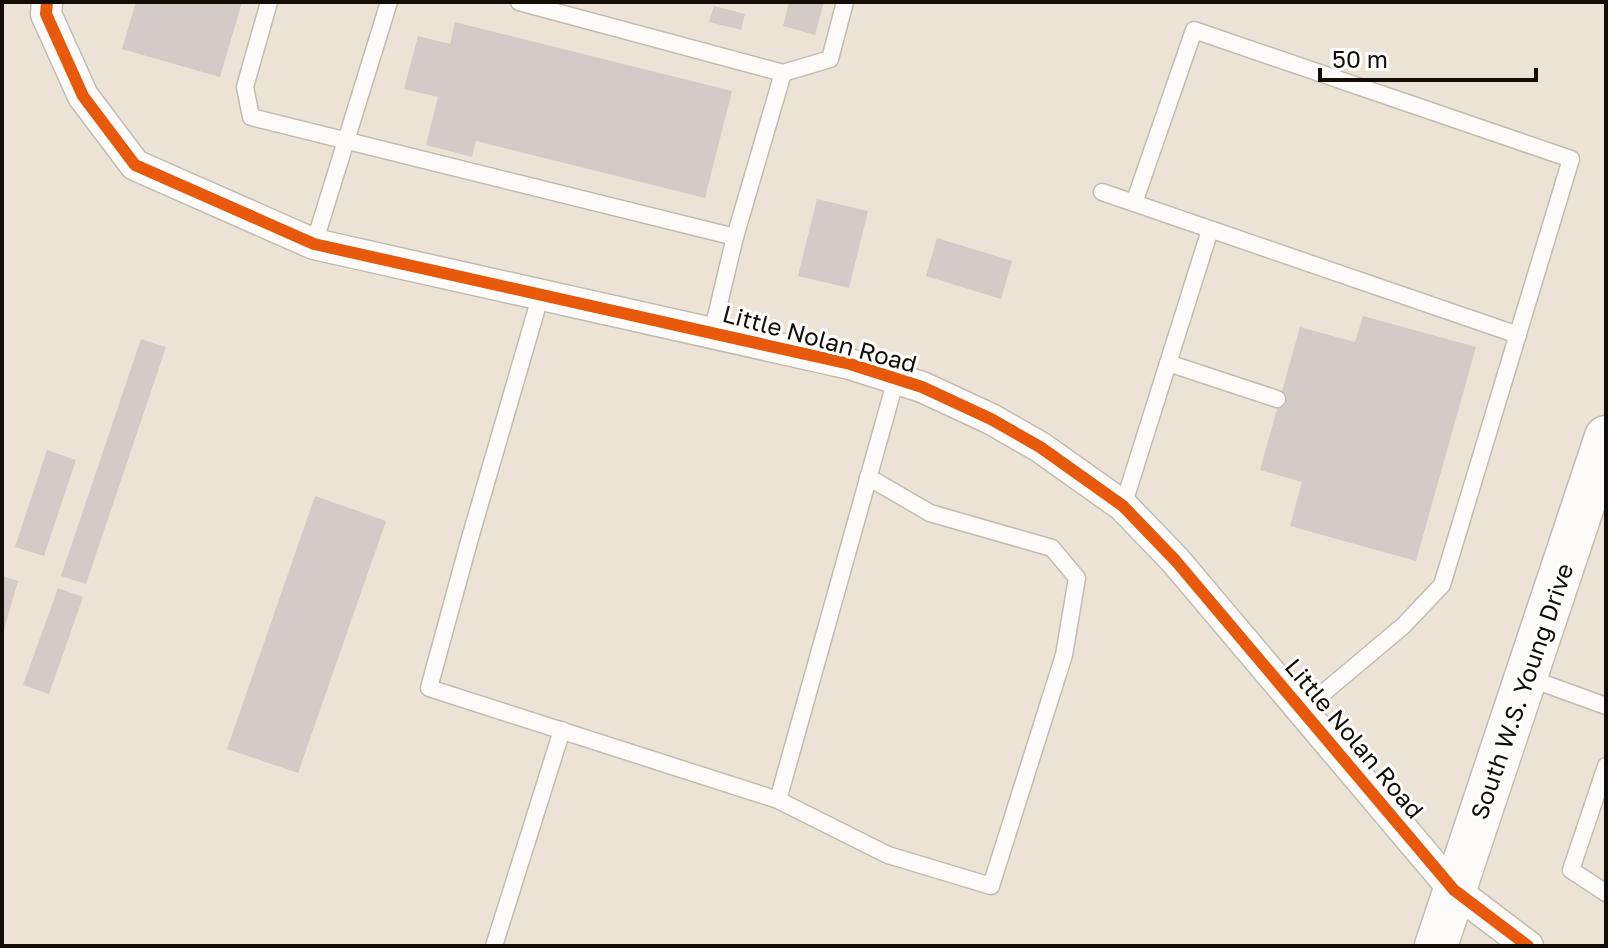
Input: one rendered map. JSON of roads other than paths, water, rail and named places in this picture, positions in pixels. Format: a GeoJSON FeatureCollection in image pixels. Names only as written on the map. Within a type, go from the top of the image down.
{"type":"FeatureCollection","features":[{"type":"Feature","properties":{"kind":"main road","name":"South W.S. Young Drive"},"geometry":{"type":"LineString","coordinates":[[1436,946],[1603,454]]}},
{"type":"Feature","properties":{"kind":"street","name":"Little Nolan Road"},"geometry":{"type":"LineString","coordinates":[[47,2],[46,14],[83,96],[135,165],[314,244],[850,364],[922,387],[991,419],[1040,447],[1123,506],[1175,560],[1454,890],[1528,946]]}},
{"type":"Feature","properties":{"kind":"lane"},"geometry":{"type":"LineString","coordinates":[[269,2],[245,87],[251,117],[735,237]]}},
{"type":"Feature","properties":{"kind":"lane"},"geometry":{"type":"LineString","coordinates":[[314,244],[389,2]]}},
{"type":"Feature","properties":{"kind":"lane"},"geometry":{"type":"LineString","coordinates":[[519,2],[783,73],[830,59],[845,2]]}},
{"type":"Feature","properties":{"kind":"lane"},"geometry":{"type":"LineString","coordinates":[[1134,203],[1194,30],[1571,159],[1442,585],[1403,626],[1303,710]]}},
{"type":"Feature","properties":{"kind":"lane"},"geometry":{"type":"LineString","coordinates":[[712,333],[735,237],[783,73]]}},
{"type":"Feature","properties":{"kind":"lane"},"geometry":{"type":"LineString","coordinates":[[1102,192],[1518,335]]}},
{"type":"Feature","properties":{"kind":"lane"},"geometry":{"type":"LineString","coordinates":[[1123,506],[1210,230]]}},
{"type":"Feature","properties":{"kind":"lane"},"geometry":{"type":"LineString","coordinates":[[541,294],[429,688],[778,800],[888,855],[991,886],[1064,655],[1077,578],[1052,548],[930,513],[868,477]]}},
{"type":"Feature","properties":{"kind":"lane"},"geometry":{"type":"LineString","coordinates":[[1168,363],[1277,399]]}},
{"type":"Feature","properties":{"kind":"lane"},"geometry":{"type":"LineString","coordinates":[[778,800],[896,379]]}},
{"type":"Feature","properties":{"kind":"lane"},"geometry":{"type":"LineString","coordinates":[[1526,677],[1606,706]]}},
{"type":"Feature","properties":{"kind":"lane"},"geometry":{"type":"LineString","coordinates":[[494,946],[562,730]]}},
{"type":"Feature","properties":{"kind":"lane"},"geometry":{"type":"LineString","coordinates":[[1606,766],[1571,870],[1606,893]]}}]}
